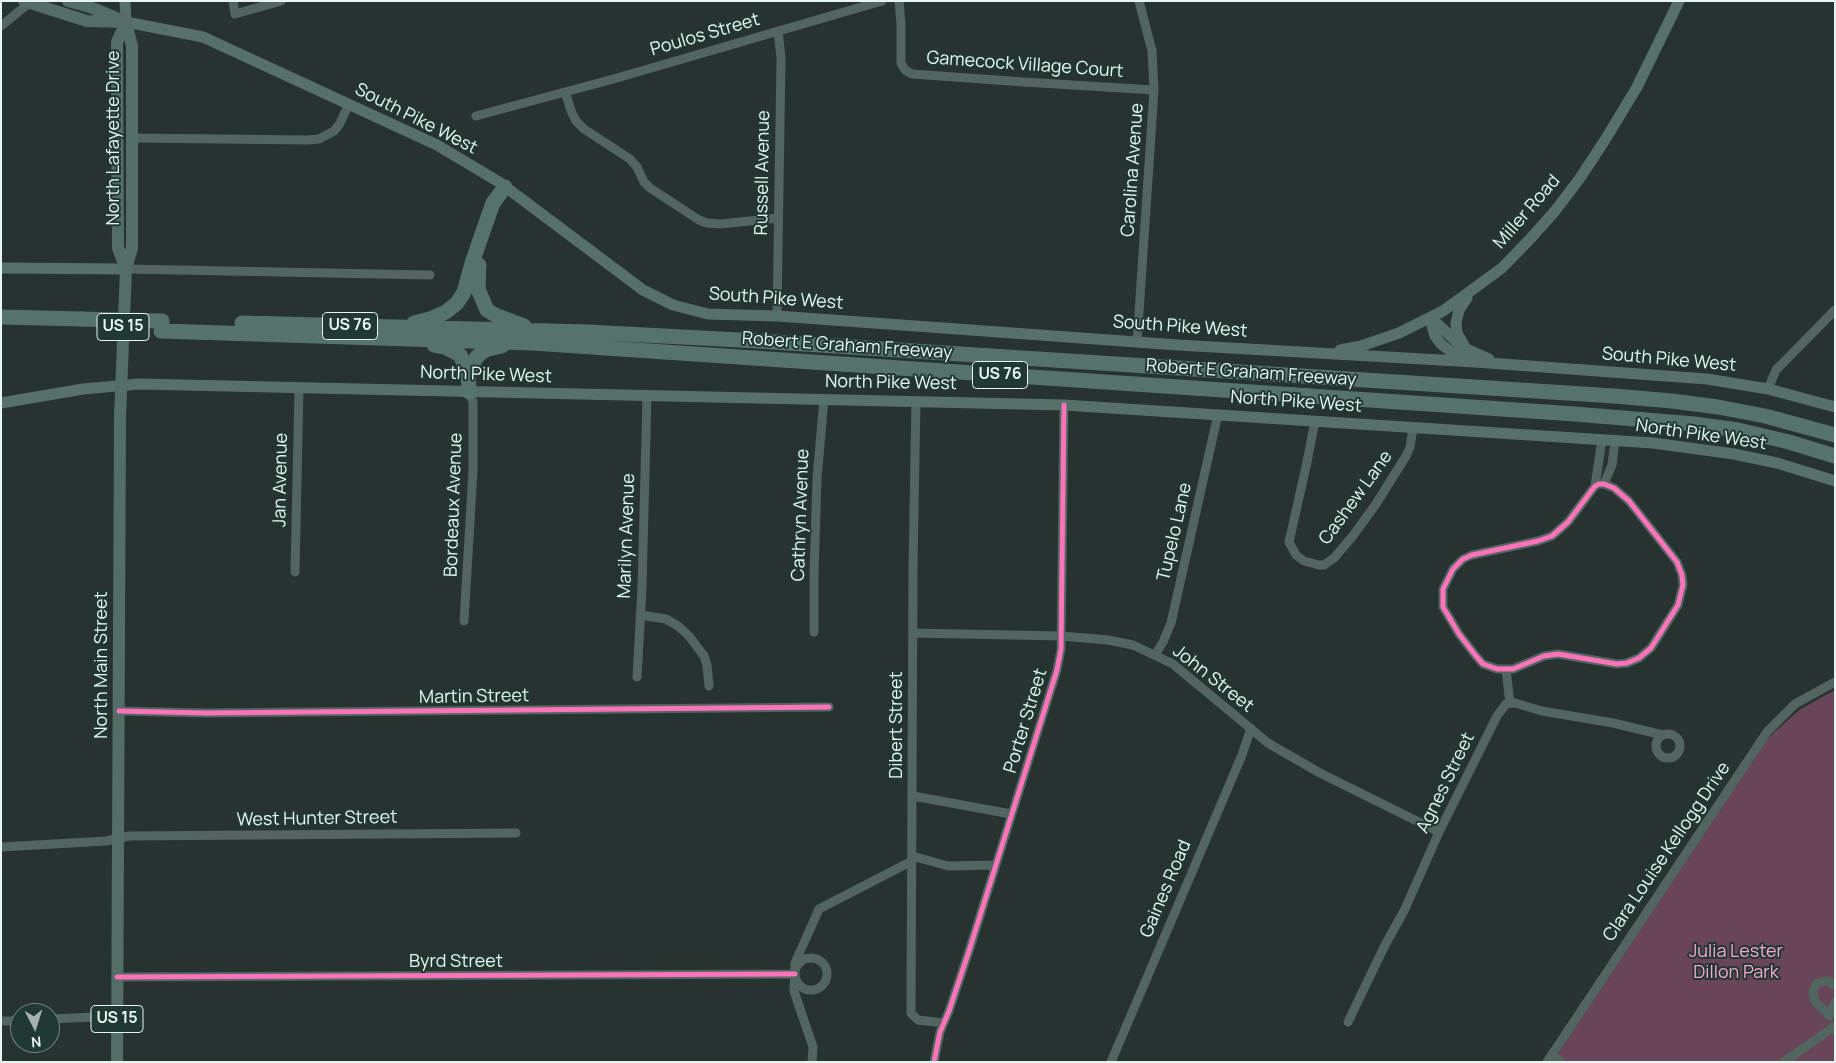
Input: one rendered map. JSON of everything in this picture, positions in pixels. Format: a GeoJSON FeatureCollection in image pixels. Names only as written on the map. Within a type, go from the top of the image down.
{"type":"FeatureCollection","features":[{"type":"Feature","properties":{"kind":"highway"},"geometry":{"type":"LineString","coordinates":[[393,333],[446,312],[457,303],[464,292],[493,203],[505,187]]}},
{"type":"Feature","properties":{"kind":"highway"},"geometry":{"type":"LineString","coordinates":[[484,229],[478,289],[488,310],[536,337]]}},
{"type":"Feature","properties":{"kind":"highway","name":"Robert E Graham Freeway"},"geometry":{"type":"LineString","coordinates":[[1,317],[82,324]]}},
{"type":"Feature","properties":{"kind":"highway","name":"Robert E Graham Freeway"},"geometry":{"type":"LineString","coordinates":[[1,326],[82,324],[161,326],[900,349],[1672,401],[1764,416],[1835,435]]}},
{"type":"Feature","properties":{"kind":"highway"},"geometry":{"type":"LineString","coordinates":[[393,333],[454,351],[464,362],[468,372],[469,392]]}},
{"type":"Feature","properties":{"kind":"highway"},"geometry":{"type":"LineString","coordinates":[[468,372],[476,358],[488,348],[536,337]]}},
{"type":"Feature","properties":{"kind":"highway","name":"Robert E Graham Freeway"},"geometry":{"type":"LineString","coordinates":[[536,337],[1694,424],[1772,438],[1835,456]]}},
{"type":"Feature","properties":{"kind":"main road"},"geometry":{"type":"LineString","coordinates":[[68,1],[90,7],[126,22]]}},
{"type":"Feature","properties":{"kind":"main road"},"geometry":{"type":"LineString","coordinates":[[1,268],[126,269],[118,248],[117,42],[126,22],[125,1]]}},
{"type":"Feature","properties":{"kind":"main road","name":"Miller Road"},"geometry":{"type":"LineString","coordinates":[[1319,353],[1368,344],[1399,333],[1444,311],[1502,268],[1555,211],[1580,178],[1633,95],[1679,1]]}},
{"type":"Feature","properties":{"kind":"main road"},"geometry":{"type":"LineString","coordinates":[[26,2],[87,21],[126,22]]}},
{"type":"Feature","properties":{"kind":"main road","name":"South Pike West"},"geometry":{"type":"LineString","coordinates":[[126,22],[203,36],[437,145],[505,187],[643,290],[673,305],[708,314],[777,316],[1319,353]]}},
{"type":"Feature","properties":{"kind":"main road","name":"North Lafayette Drive"},"geometry":{"type":"LineString","coordinates":[[126,22],[132,46],[132,248],[126,269]]}},
{"type":"Feature","properties":{"kind":"main road","name":"North Main Street"},"geometry":{"type":"LineString","coordinates":[[117,1062],[120,385],[126,269]]}},
{"type":"Feature","properties":{"kind":"main road"},"geometry":{"type":"LineString","coordinates":[[1468,350],[1457,333],[1456,320],[1460,307],[1474,290]]}},
{"type":"Feature","properties":{"kind":"main road","name":"South Pike West"},"geometry":{"type":"LineString","coordinates":[[1430,318],[1468,350],[1498,363]]}},
{"type":"Feature","properties":{"kind":"main road","name":"South Pike West"},"geometry":{"type":"LineString","coordinates":[[1430,318],[1435,336],[1441,344],[1454,354],[1474,362],[1707,378],[1768,389],[1835,407]]}},
{"type":"Feature","properties":{"kind":"main road"},"geometry":{"type":"LineString","coordinates":[[1319,353],[1474,362]]}},
{"type":"Feature","properties":{"kind":"main road","name":"North Pike West"},"geometry":{"type":"LineString","coordinates":[[1,402],[120,385],[1064,405],[1602,440],[1694,448],[1777,463],[1835,480]]}},
{"type":"Feature","properties":{"kind":"street"},"geometry":{"type":"LineString","coordinates":[[233,1],[235,14],[281,1]]}},
{"type":"Feature","properties":{"kind":"street","name":"Poulos Street"},"geometry":{"type":"LineString","coordinates":[[476,116],[882,1]]}},
{"type":"Feature","properties":{"kind":"street","name":"Gamecock Village Court"},"geometry":{"type":"LineString","coordinates":[[899,1],[902,24],[900,58],[902,66],[908,72],[1024,82],[1154,90]]}},
{"type":"Feature","properties":{"kind":"street","name":"Carolina Avenue"},"geometry":{"type":"LineString","coordinates":[[1137,342],[1154,90],[1152,51],[1139,1]]}},
{"type":"Feature","properties":{"kind":"street"},"geometry":{"type":"LineString","coordinates":[[1,26],[26,2]]}},
{"type":"Feature","properties":{"kind":"street","name":"Russell Avenue"},"geometry":{"type":"LineString","coordinates":[[777,316],[781,58],[778,31]]}},
{"type":"Feature","properties":{"kind":"street"},"geometry":{"type":"LineString","coordinates":[[565,92],[576,121],[584,129],[630,159],[637,167],[644,182],[650,188],[699,220],[721,224],[778,218]]}},
{"type":"Feature","properties":{"kind":"street"},"geometry":{"type":"LineString","coordinates":[[132,138],[319,139],[334,131],[349,104]]}},
{"type":"Feature","properties":{"kind":"street"},"geometry":{"type":"LineString","coordinates":[[126,269],[430,275]]}},
{"type":"Feature","properties":{"kind":"street"},"geometry":{"type":"LineString","coordinates":[[1768,389],[1776,370],[1835,310]]}},
{"type":"Feature","properties":{"kind":"street","name":"Jan Avenue"},"geometry":{"type":"LineString","coordinates":[[295,572],[299,388]]}},
{"type":"Feature","properties":{"kind":"street","name":"Bordeaux Avenue"},"geometry":{"type":"LineString","coordinates":[[464,621],[473,471],[474,402],[469,392]]}},
{"type":"Feature","properties":{"kind":"street","name":"Marilyn Avenue"},"geometry":{"type":"LineString","coordinates":[[637,678],[647,396]]}},
{"type":"Feature","properties":{"kind":"street","name":"Cathryn Avenue"},"geometry":{"type":"LineString","coordinates":[[814,632],[817,478],[824,399]]}},
{"type":"Feature","properties":{"kind":"street","name":"Dibert Street"},"geometry":{"type":"LineString","coordinates":[[916,401],[911,1013],[918,1020],[942,1028]]}},
{"type":"Feature","properties":{"kind":"street","name":"Porter Street"},"geometry":{"type":"LineString","coordinates":[[934,1062],[942,1028],[996,865],[1061,650],[1064,405]]}},
{"type":"Feature","properties":{"kind":"street","name":"Tupelo Lane"},"geometry":{"type":"LineString","coordinates":[[1155,654],[1163,642],[1171,623],[1218,414]]}},
{"type":"Feature","properties":{"kind":"street","name":"Cashew Lane"},"geometry":{"type":"LineString","coordinates":[[1314,421],[1308,462],[1289,542],[1296,555],[1304,561],[1319,566],[1334,558],[1376,504],[1406,456],[1410,447],[1413,428]]}},
{"type":"Feature","properties":{"kind":"street"},"geometry":{"type":"LineString","coordinates":[[1595,486],[1604,484],[1614,488],[1629,501],[1677,562],[1682,575],[1683,585],[1678,605],[1651,648],[1639,658],[1628,663],[1617,664],[1558,654],[1544,656],[1520,667],[1506,670],[1483,664],[1460,634],[1443,607],[1443,590],[1446,580],[1453,569],[1472,555],[1538,541],[1552,536],[1568,522],[1595,486],[1602,440]]}},
{"type":"Feature","properties":{"kind":"street"},"geometry":{"type":"LineString","coordinates":[[1604,484],[1612,465],[1615,441]]}},
{"type":"Feature","properties":{"kind":"street"},"geometry":{"type":"LineString","coordinates":[[640,615],[666,619],[678,626],[689,636],[704,656],[709,686]]}},
{"type":"Feature","properties":{"kind":"street","name":"John Street"},"geometry":{"type":"LineString","coordinates":[[913,634],[1062,636],[1108,640],[1133,645],[1173,664],[1268,742],[1320,773],[1439,832]]}},
{"type":"Feature","properties":{"kind":"street"},"geometry":{"type":"LineString","coordinates":[[1506,670],[1510,703],[1663,735]]}},
{"type":"Feature","properties":{"kind":"street","name":"Clara Louise Kellogg Drive"},"geometry":{"type":"LineString","coordinates":[[1549,1058],[1767,732],[1795,704],[1835,682]]}},
{"type":"Feature","properties":{"kind":"street","name":"Agnes Street"},"geometry":{"type":"LineString","coordinates":[[1348,1022],[1384,947],[1405,909],[1439,832],[1496,716],[1506,704],[1510,703]]}},
{"type":"Feature","properties":{"kind":"street","name":"Martin Street"},"geometry":{"type":"LineString","coordinates":[[119,711],[206,713],[830,707]]}},
{"type":"Feature","properties":{"kind":"street","name":"Gaines Road"},"geometry":{"type":"LineString","coordinates":[[1110,1062],[1242,755],[1251,728]]}},
{"type":"Feature","properties":{"kind":"street"},"geometry":{"type":"LineString","coordinates":[[912,796],[1011,814]]}},
{"type":"Feature","properties":{"kind":"street","name":"West Hunter Street"},"geometry":{"type":"LineString","coordinates":[[1,847],[106,841],[129,836],[516,832]]}},
{"type":"Feature","properties":{"kind":"street"},"geometry":{"type":"LineString","coordinates":[[812,1062],[813,1047],[794,991],[796,963],[819,909],[912,858],[948,866],[996,865]]}},
{"type":"Feature","properties":{"kind":"street","name":"Byrd Street"},"geometry":{"type":"LineString","coordinates":[[117,977],[795,974]]}},
{"type":"Feature","properties":{"kind":"street"},"geometry":{"type":"LineString","coordinates":[[1784,1062],[1834,1027],[1829,1016],[1814,1000],[1813,992],[1816,984],[1820,982],[1828,981],[1835,985]]}},
{"type":"Feature","properties":{"kind":"street"},"geometry":{"type":"LineString","coordinates":[[1829,1016],[1835,1002]]}},
{"type":"Feature","properties":{"kind":"street"},"geometry":{"type":"LineString","coordinates":[[60,1019],[117,1016]]}},
{"type":"Feature","properties":{"kind":"street"},"geometry":{"type":"LineString","coordinates":[[1549,1058],[1561,1062]]}},
{"type":"Feature","properties":{"kind":"green space","name":"Julia Lester Dillon Park"},"geometry":{"type":"Polygon","coordinates":[[[1835,690],[1835,1062],[1552,1062],[1767,739],[1799,710],[1835,690]]]}},
{"type":"Feature","properties":{"kind":"cycle path"},"geometry":{"type":"LineString","coordinates":[[934,1062],[940,1032],[969,951],[1057,670],[1061,649],[1064,405]]}},
{"type":"Feature","properties":{"kind":"cycle path"},"geometry":{"type":"LineString","coordinates":[[1599,484],[1614,488],[1629,501],[1677,562],[1682,575],[1683,585],[1678,605],[1651,648],[1639,658],[1627,663],[1617,664],[1558,654],[1544,656],[1513,669],[1497,669],[1483,664],[1459,634],[1443,607],[1443,589],[1453,569],[1463,559],[1472,555],[1538,541],[1552,536],[1568,522],[1595,486],[1599,484]]}},
{"type":"Feature","properties":{"kind":"cycle path"},"geometry":{"type":"LineString","coordinates":[[119,711],[206,713],[829,707]]}},
{"type":"Feature","properties":{"kind":"cycle path"},"geometry":{"type":"LineString","coordinates":[[117,977],[795,974]]}}]}
